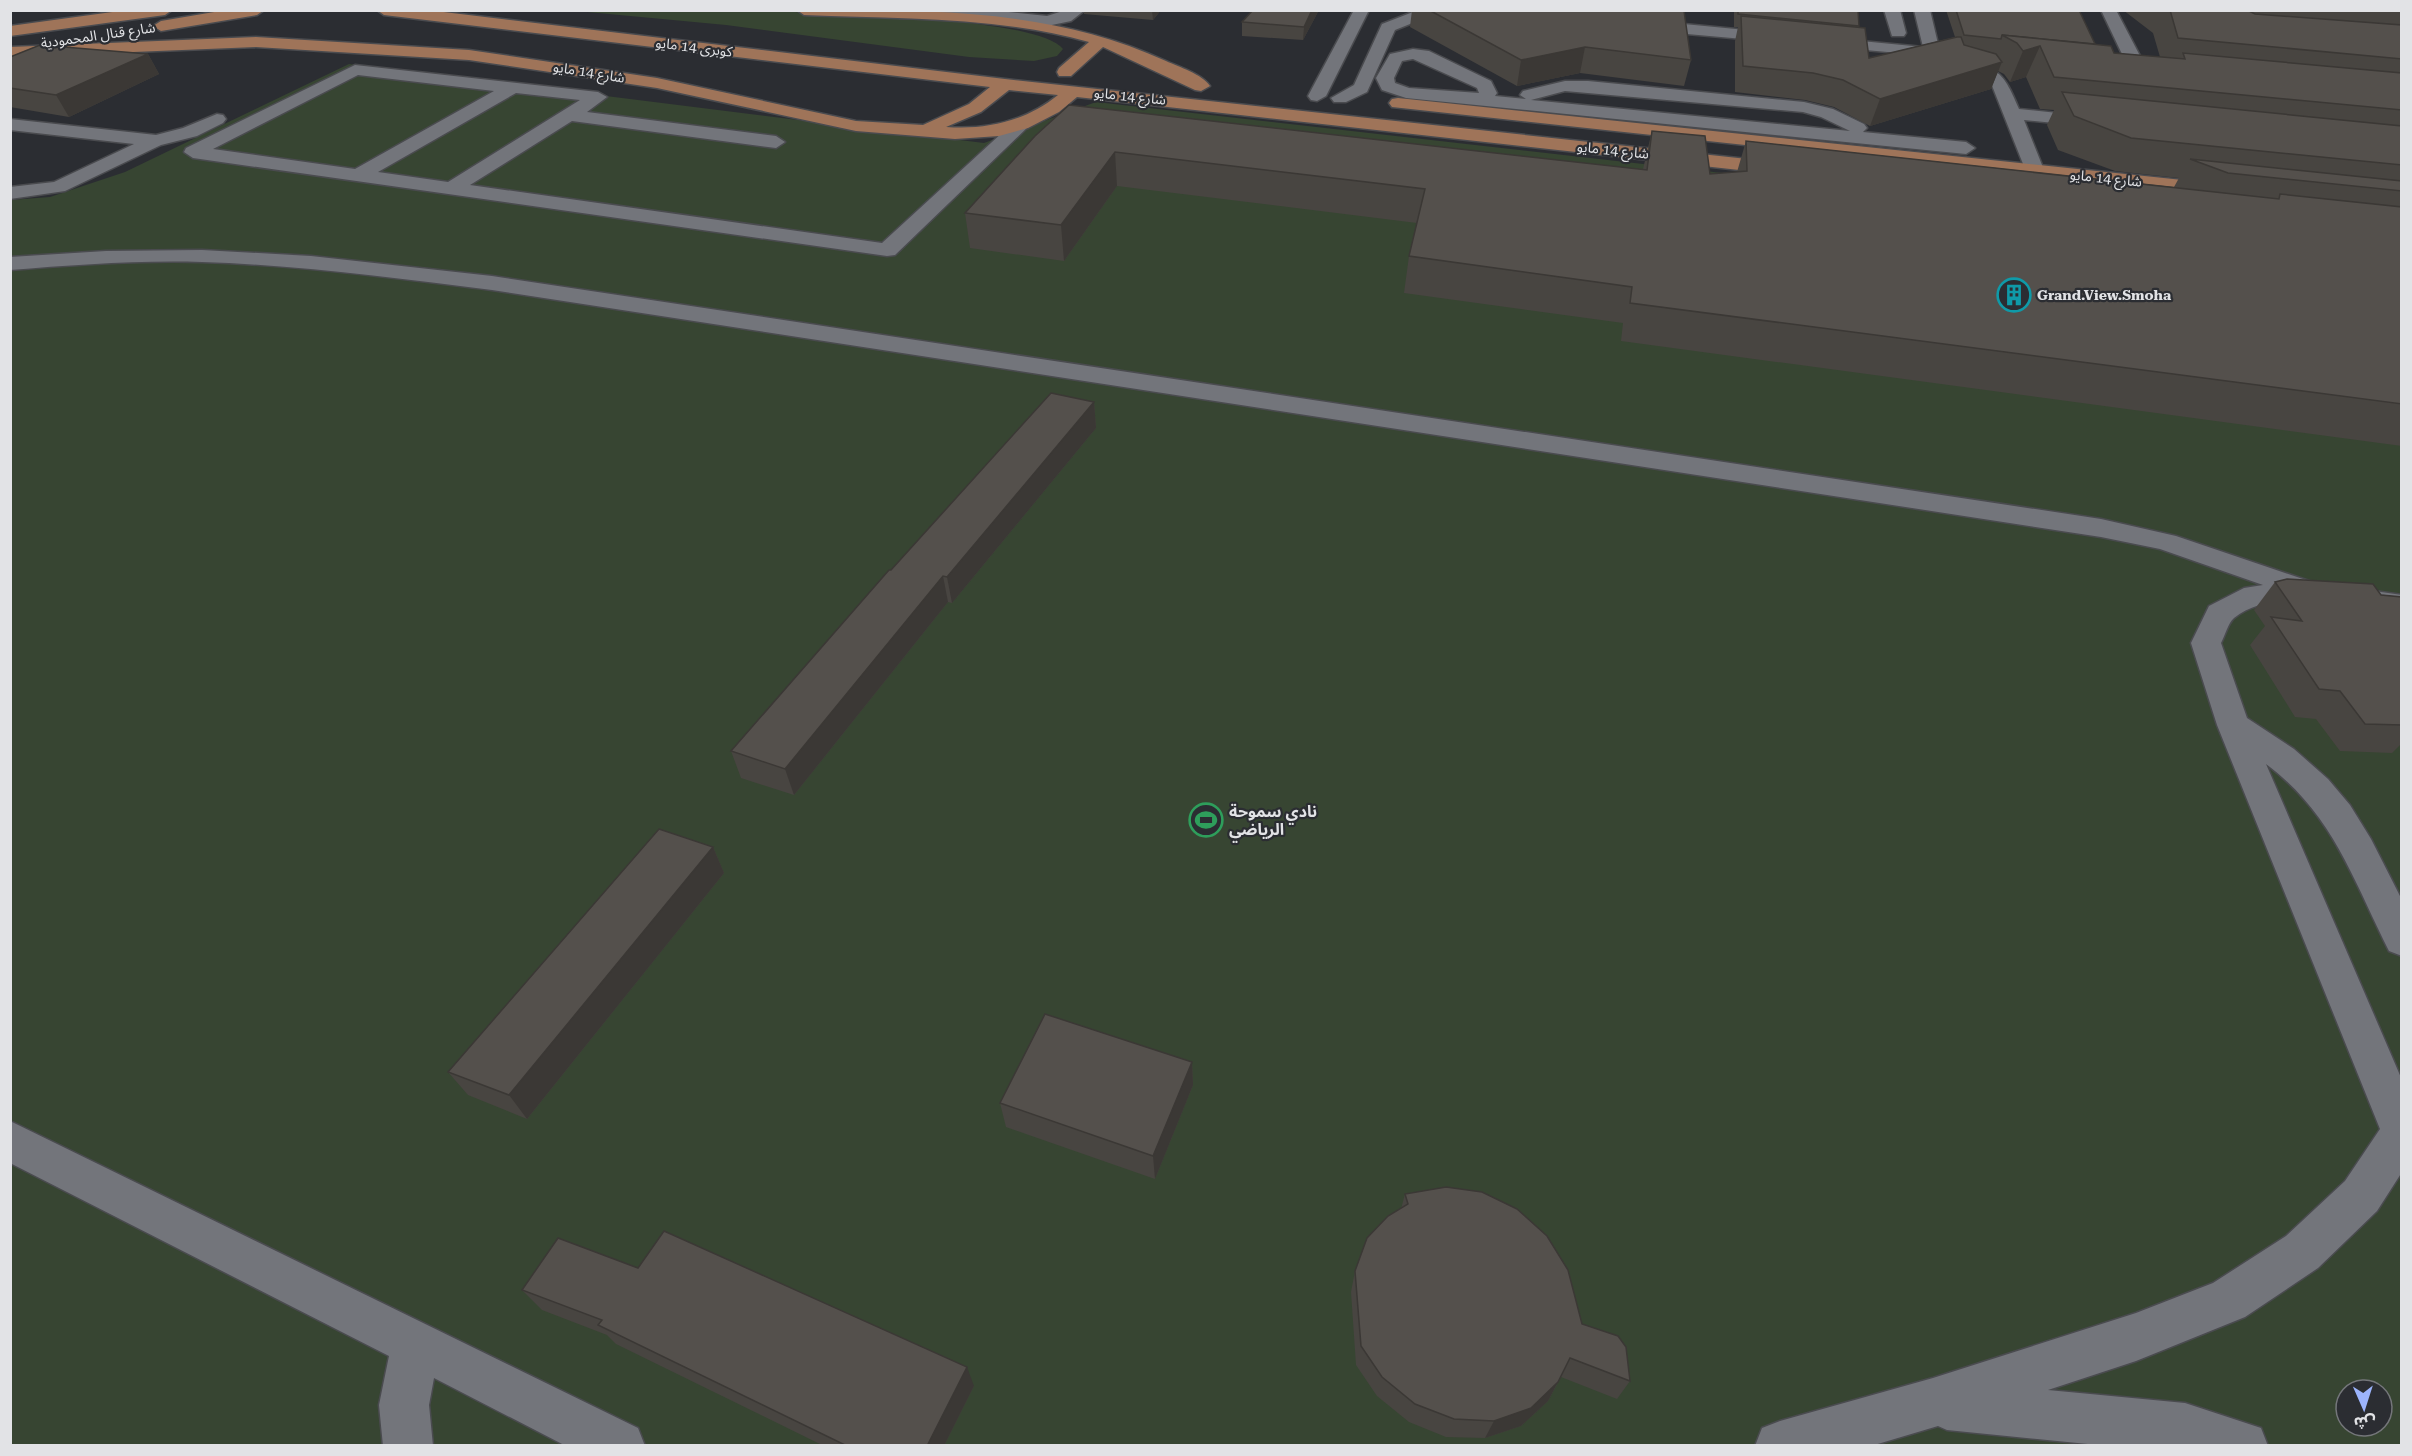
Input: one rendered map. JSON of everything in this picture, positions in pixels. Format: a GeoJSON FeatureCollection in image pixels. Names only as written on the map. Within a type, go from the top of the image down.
{"type":"FeatureCollection","features":[{"type":"Feature","properties":{"kind":"main road"},"geometry":{"type":"LineString","coordinates":[[10,25],[115,10]]}},
{"type":"Feature","properties":{"kind":"main road","name":"شارع قنال المحمودية"},"geometry":{"type":"LineString","coordinates":[[10,31],[165,10]]}},
{"type":"Feature","properties":{"kind":"main road","name":"شارع قنال المحمودية"},"geometry":{"type":"LineString","coordinates":[[10,47],[204,20],[257,10]]}},
{"type":"Feature","properties":{"kind":"main road"},"geometry":{"type":"LineString","coordinates":[[278,10],[237,18],[222,26],[227,30],[243,33],[308,38],[324,45]]}},
{"type":"Feature","properties":{"kind":"main road","name":"كوبرى 14 مايو"},"geometry":{"type":"LineString","coordinates":[[384,10],[1005,84]]}},
{"type":"Feature","properties":{"kind":"main road","name":"كوبرى 14 مايو"},"geometry":{"type":"LineString","coordinates":[[486,10],[864,51]]}},
{"type":"Feature","properties":{"kind":"main road","name":"شارع 14 مايو"},"geometry":{"type":"LineString","coordinates":[[804,10],[1033,25],[1100,41],[1155,62],[1201,86]]}},
{"type":"Feature","properties":{"kind":"main road","name":"شارع 14 مايو"},"geometry":{"type":"LineString","coordinates":[[204,20],[200,28],[208,34],[256,42]]}},
{"type":"Feature","properties":{"kind":"main road","name":"شارع 14 مايو"},"geometry":{"type":"LineString","coordinates":[[1088,74],[1059,71],[1100,41]]}},
{"type":"Feature","properties":{"kind":"main road","name":"شارع 14 مايو"},"geometry":{"type":"LineString","coordinates":[[10,52],[256,42],[368,47],[469,55],[599,73],[730,97],[845,125],[917,131],[978,133],[1022,124],[1053,108],[1075,90]]}},
{"type":"Feature","properties":{"kind":"main road","name":"شارع 14 مايو"},"geometry":{"type":"LineString","coordinates":[[1144,80],[1224,88]]}},
{"type":"Feature","properties":{"kind":"main road","name":"شارع 14 مايو"},"geometry":{"type":"LineString","coordinates":[[917,131],[975,108],[1005,84],[1802,171]]}},
{"type":"Feature","properties":{"kind":"main road","name":"شارع 14 مايو"},"geometry":{"type":"LineString","coordinates":[[1294,94],[1484,104],[1906,156],[2237,192]]}},
{"type":"Feature","properties":{"kind":"street"},"geometry":{"type":"LineString","coordinates":[[884,14],[933,11],[1047,21],[1065,18],[1078,10]]}},
{"type":"Feature","properties":{"kind":"street"},"geometry":{"type":"LineString","coordinates":[[1317,96],[1362,10]]}},
{"type":"Feature","properties":{"kind":"street"},"geometry":{"type":"LineString","coordinates":[[1892,10],[1898,33]]}},
{"type":"Feature","properties":{"kind":"street"},"geometry":{"type":"LineString","coordinates":[[1922,10],[1932,52]]}},
{"type":"Feature","properties":{"kind":"street"},"geometry":{"type":"LineString","coordinates":[[2108,10],[2147,76],[2119,73]]}},
{"type":"Feature","properties":{"kind":"street"},"geometry":{"type":"LineString","coordinates":[[1340,98],[1361,88],[1388,27],[1398,21],[1432,16],[1476,20]]}},
{"type":"Feature","properties":{"kind":"street"},"geometry":{"type":"LineString","coordinates":[[1996,58],[1630,29],[1975,68],[1992,74],[1999,81],[2034,170]]}},
{"type":"Feature","properties":{"kind":"street"},"geometry":{"type":"LineString","coordinates":[[10,193],[58,187],[156,141],[190,132],[368,47]]}},
{"type":"Feature","properties":{"kind":"street"},"geometry":{"type":"LineString","coordinates":[[1484,104],[1488,93],[1485,85],[1423,55],[1403,55],[1396,58],[1385,78],[1388,86],[1406,93],[1484,104],[1966,148]]}},
{"type":"Feature","properties":{"kind":"street"},"geometry":{"type":"LineString","coordinates":[[450,189],[598,97],[356,70],[193,152],[357,176],[450,189],[887,250],[1022,124]]}},
{"type":"Feature","properties":{"kind":"street"},"geometry":{"type":"LineString","coordinates":[[1484,104],[1555,88],[1576,86],[1792,106],[1827,113],[1896,146],[1906,156]]}},
{"type":"Feature","properties":{"kind":"street"},"geometry":{"type":"LineString","coordinates":[[357,176],[512,88]]}},
{"type":"Feature","properties":{"kind":"street"},"geometry":{"type":"LineString","coordinates":[[2013,114],[2119,124]]}},
{"type":"Feature","properties":{"kind":"street"},"geometry":{"type":"LineString","coordinates":[[568,115],[776,142]]}},
{"type":"Feature","properties":{"kind":"street"},"geometry":{"type":"LineString","coordinates":[[10,124],[156,141]]}},
{"type":"Feature","properties":{"kind":"street"},"geometry":{"type":"LineString","coordinates":[[10,264],[127,256],[201,256],[271,260],[492,283],[2100,528],[2166,542],[2236,564],[2307,591],[2402,605]]}},
{"type":"Feature","properties":{"kind":"street"},"geometry":{"type":"LineString","coordinates":[[1780,1446],[1933,1403],[2136,1337],[2228,1300],[2302,1252],[2328,1228],[2361,1196],[2402,1132],[2233,725],[2206,643],[2220,613],[2255,596],[2307,591]]}},
{"type":"Feature","properties":{"kind":"street"},"geometry":{"type":"LineString","coordinates":[[2233,725],[2284,758],[2326,799],[2353,842],[2402,940]]}},
{"type":"Feature","properties":{"kind":"street"},"geometry":{"type":"LineString","coordinates":[[10,1141],[620,1446]]}},
{"type":"Feature","properties":{"kind":"street"},"geometry":{"type":"LineString","coordinates":[[408,1446],[404,1405],[416,1343]]}},
{"type":"Feature","properties":{"kind":"street"},"geometry":{"type":"LineString","coordinates":[[1933,1403],[2185,1428],[2243,1446]]}},
{"type":"Feature","properties":{"kind":"green space"},"geometry":{"type":"Polygon","coordinates":[[[740,10],[859,14],[963,22],[1043,37],[1063,49],[1057,56],[1034,61],[969,57],[726,25],[577,11],[740,10]]]}},
{"type":"Feature","properties":{"kind":"green space","name":"نادي سموحة الرياضي"},"geometry":{"type":"Polygon","coordinates":[[[349,64],[984,143],[1096,102],[2401,250],[2401,1445],[11,1446],[11,200],[50,197],[125,172],[349,64]]]}},
{"type":"Feature","properties":{"kind":"building"},"geometry":{"type":"Polygon","coordinates":[[[1253,10],[1312,10],[1304,27],[1242,22],[1253,10]]]}},
{"type":"Feature","properties":{"kind":"building"},"geometry":{"type":"Polygon","coordinates":[[[1429,10],[1684,11],[1691,60],[1585,47],[1521,60],[1429,10]]]}},
{"type":"Feature","properties":{"kind":"building"},"geometry":{"type":"Polygon","coordinates":[[[1738,10],[1858,10],[1859,26],[1738,14],[1738,10]]]}},
{"type":"Feature","properties":{"kind":"building"},"geometry":{"type":"Polygon","coordinates":[[[1956,10],[2079,10],[2095,44],[2002,35],[2001,39],[1964,35],[1956,10]]]}},
{"type":"Feature","properties":{"kind":"building"},"geometry":{"type":"Polygon","coordinates":[[[2170,10],[2247,10],[2255,14],[2402,25],[2402,59],[2178,38],[2170,10]]]}},
{"type":"Feature","properties":{"kind":"building"},"geometry":{"type":"Polygon","coordinates":[[[1741,16],[1865,28],[1869,58],[1961,37],[1964,45],[1996,54],[2002,62],[1880,99],[1843,80],[1813,73],[1743,66],[1741,16]]]}},
{"type":"Feature","properties":{"kind":"building"},"geometry":{"type":"Polygon","coordinates":[[[2002,35],[2111,46],[2114,53],[2185,59],[2183,53],[2402,73],[2402,110],[2054,77],[2040,46],[2023,51],[2017,43],[2002,35]]]}},
{"type":"Feature","properties":{"kind":"building"},"geometry":{"type":"Polygon","coordinates":[[[40,45],[148,54],[56,95],[10,88],[10,57],[40,45]]]}},
{"type":"Feature","properties":{"kind":"building"},"geometry":{"type":"Polygon","coordinates":[[[2062,92],[2402,126],[2402,165],[2131,138],[2074,116],[2062,92]]]}},
{"type":"Feature","properties":{"kind":"building","name":"Grand.View.Smoha"},"geometry":{"type":"Polygon","coordinates":[[[1069,105],[1647,170],[1652,131],[1705,136],[1710,174],[1747,171],[1746,141],[2279,199],[2280,194],[2402,207],[2402,404],[1630,303],[1632,287],[1409,256],[1425,189],[1115,152],[1061,225],[965,213],[1035,136],[1069,105]]]}},
{"type":"Feature","properties":{"kind":"building"},"geometry":{"type":"Polygon","coordinates":[[[2190,159],[2402,181],[2402,191],[2228,173],[2190,159]]]}},
{"type":"Feature","properties":{"kind":"building"},"geometry":{"type":"Polygon","coordinates":[[[1051,393],[1094,402],[947,577],[943,576],[785,769],[731,751],[889,570],[1051,393]]]}},
{"type":"Feature","properties":{"kind":"building"},"geometry":{"type":"Polygon","coordinates":[[[2287,579],[2373,584],[2381,595],[2402,597],[2402,725],[2365,724],[2340,691],[2319,689],[2271,617],[2302,621],[2275,582],[2287,579]]]}},
{"type":"Feature","properties":{"kind":"building"},"geometry":{"type":"Polygon","coordinates":[[[659,829],[713,847],[509,1095],[448,1072],[659,829]]]}},
{"type":"Feature","properties":{"kind":"building"},"geometry":{"type":"Polygon","coordinates":[[[1045,1014],[1192,1062],[1153,1156],[1000,1103],[1045,1014]]]}},
{"type":"Feature","properties":{"kind":"building"},"geometry":{"type":"Polygon","coordinates":[[[1446,1187],[1482,1192],[1517,1209],[1547,1236],[1568,1270],[1582,1324],[1618,1336],[1626,1347],[1630,1381],[1570,1358],[1558,1382],[1531,1408],[1494,1421],[1454,1419],[1415,1404],[1382,1377],[1361,1346],[1355,1271],[1367,1238],[1388,1216],[1408,1204],[1405,1194],[1446,1187]]]}},
{"type":"Feature","properties":{"kind":"building"},"geometry":{"type":"Polygon","coordinates":[[[664,1231],[967,1367],[927,1446],[847,1446],[598,1325],[602,1320],[522,1290],[558,1238],[638,1268],[664,1231]]]}},
{"type":"Feature","properties":{"kind":"place","name":"Grand.View.Smoha"},"geometry":{"type":"Point","coordinates":[2014,295]}},
{"type":"Feature","properties":{"kind":"place","name":"نادي سموحة الرياضي"},"geometry":{"type":"Point","coordinates":[1206,820]}}]}
